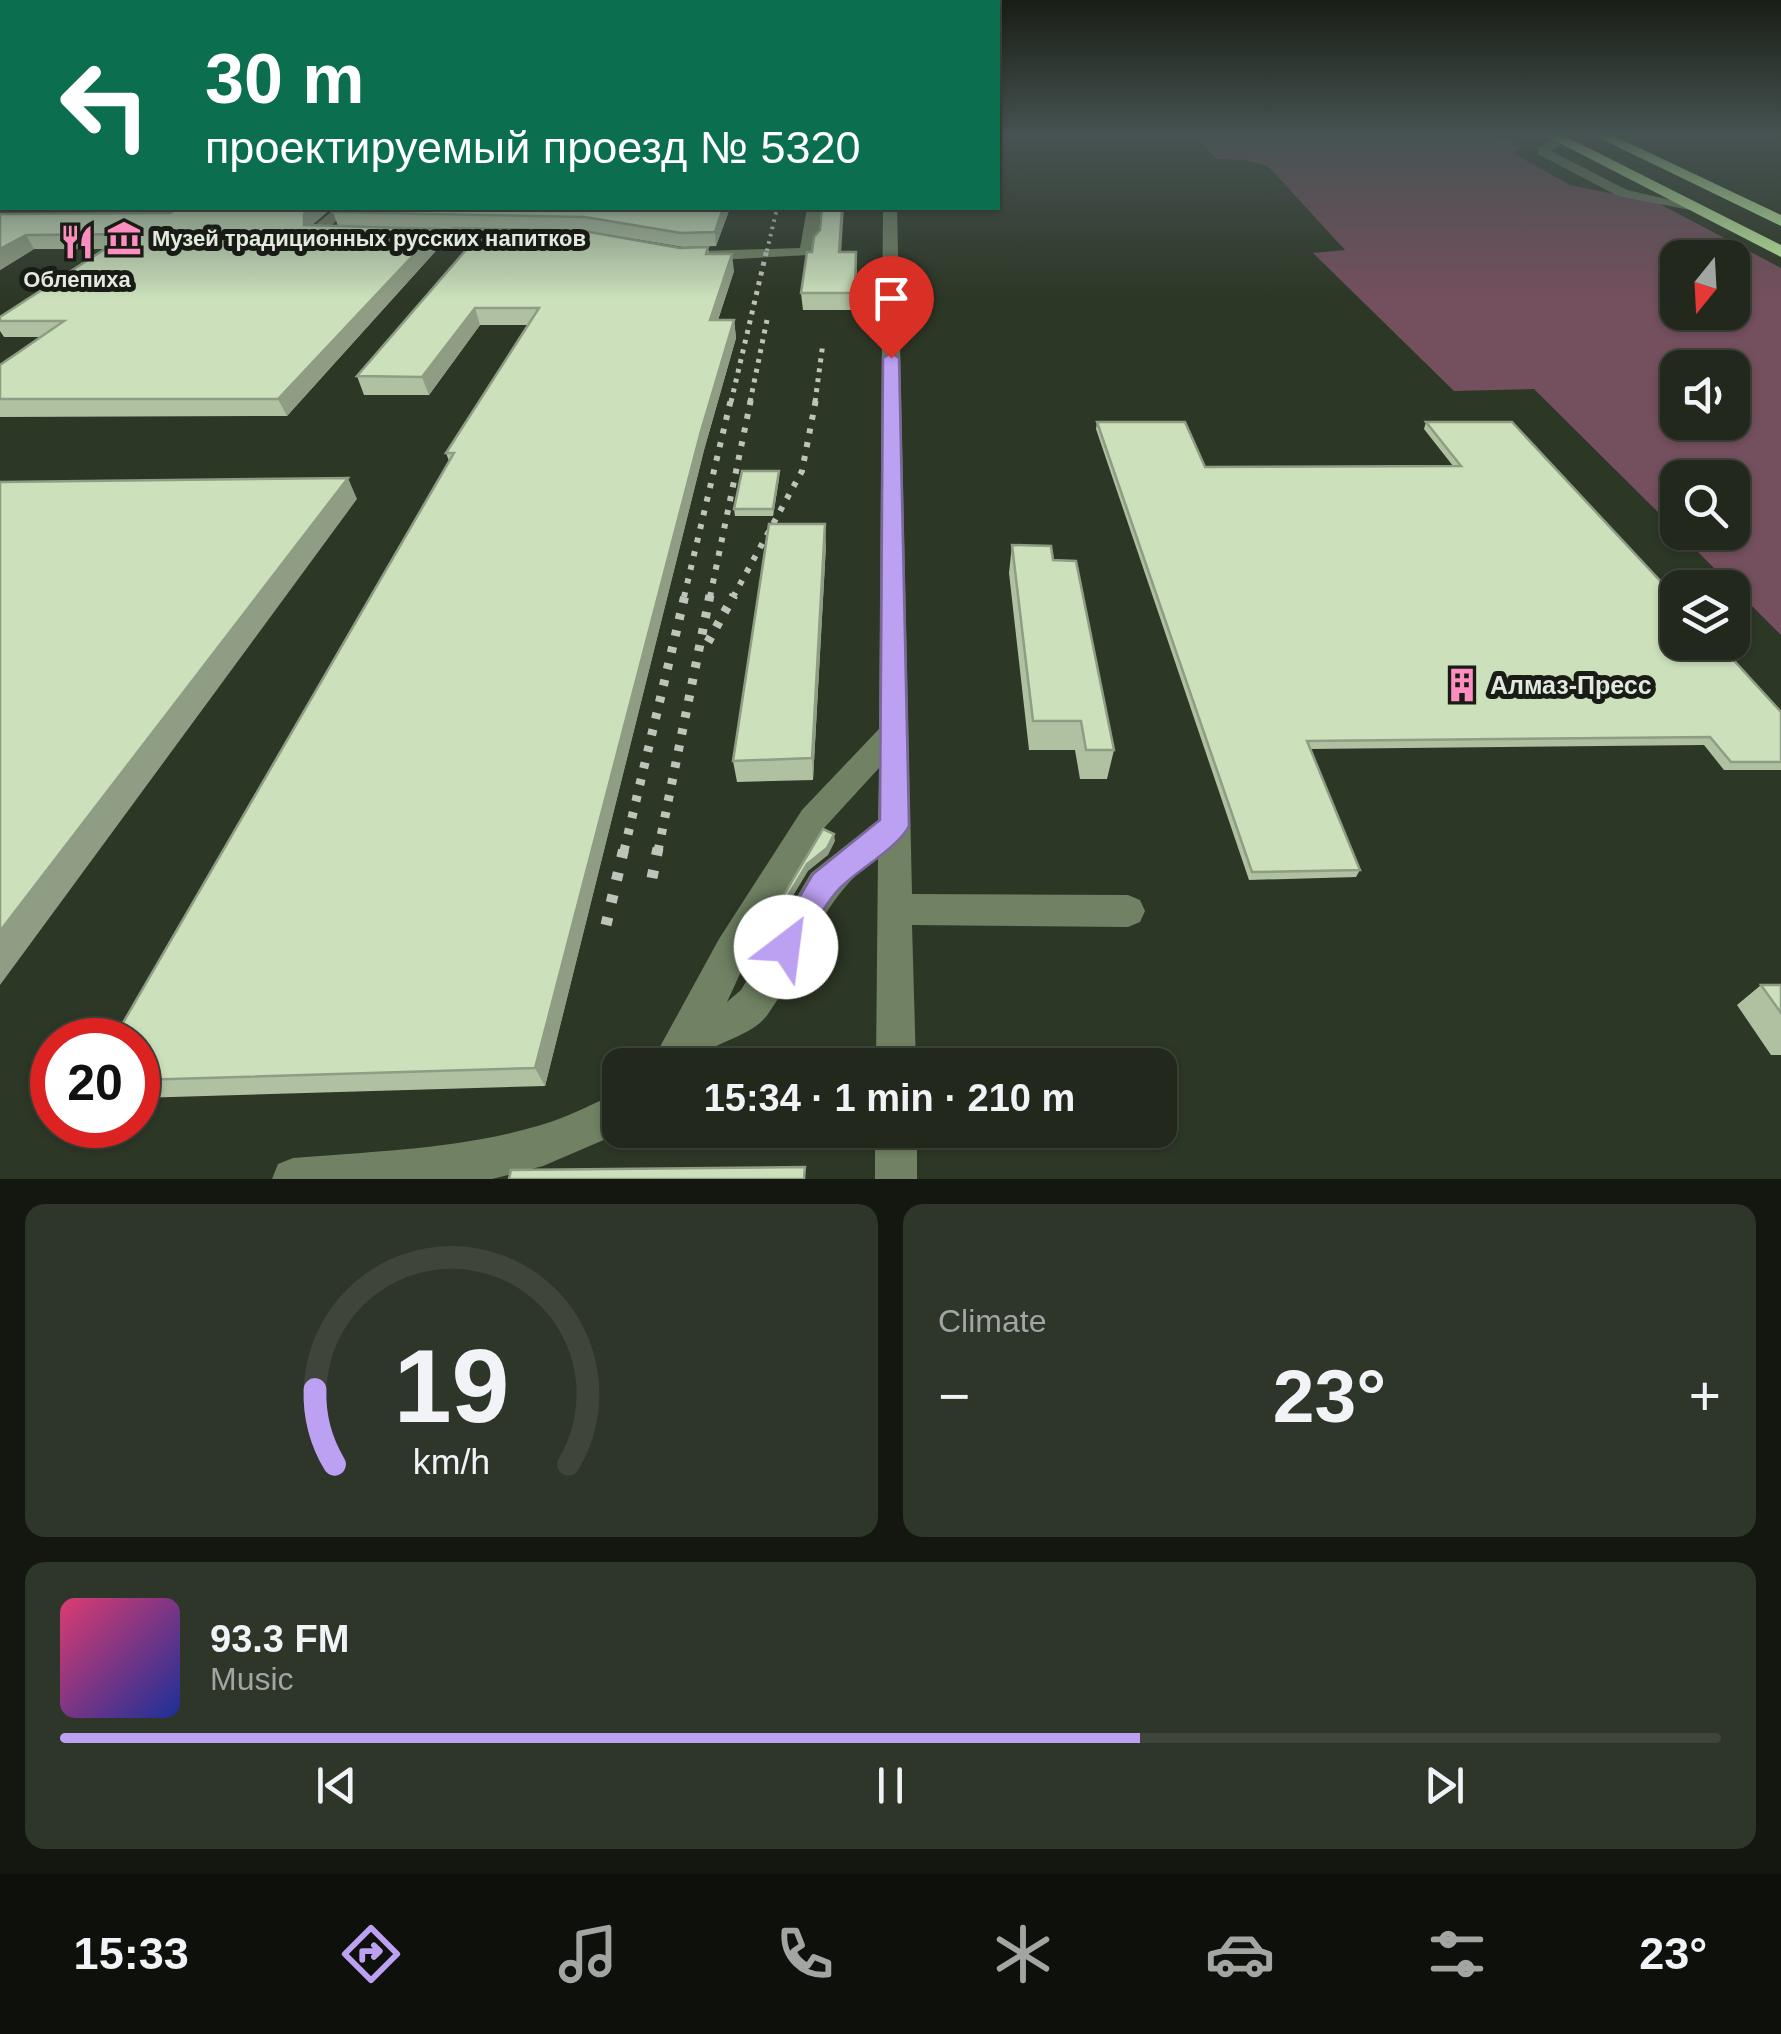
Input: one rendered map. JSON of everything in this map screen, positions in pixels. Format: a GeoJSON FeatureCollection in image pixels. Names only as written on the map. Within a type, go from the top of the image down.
{"type":"FeatureCollection","features":[{"type":"Feature","properties":{"kind":"highway"},"geometry":{"type":"LineString","coordinates":[[1657,189],[1781,252]]}},
{"type":"Feature","properties":{"kind":"highway"},"geometry":{"type":"LineString","coordinates":[[1714,189],[1781,221]]}},
{"type":"Feature","properties":{"kind":"street"},"geometry":{"type":"LineString","coordinates":[[342,210],[316,232],[353,238]]}},
{"type":"Feature","properties":{"kind":"street"},"geometry":{"type":"LineString","coordinates":[[683,256],[804,252],[810,246],[814,210]]}},
{"type":"Feature","properties":{"kind":"street"},"geometry":{"type":"LineString","coordinates":[[890,210],[896,1048]]}},
{"type":"Feature","properties":{"kind":"street"},"geometry":{"type":"LineString","coordinates":[[392,238],[510,238]]}},
{"type":"Feature","properties":{"kind":"street"},"geometry":{"type":"LineString","coordinates":[[681,1048],[732,952],[812,819],[894,733]]}},
{"type":"Feature","properties":{"kind":"street"},"geometry":{"type":"LineString","coordinates":[[688,1048],[754,1003],[824,884],[850,858],[894,826]]}},
{"type":"Feature","properties":{"kind":"street"},"geometry":{"type":"LineString","coordinates":[[894,909],[1128,911]]}},
{"type":"Feature","properties":{"kind":"street"},"geometry":{"type":"LineString","coordinates":[[294,1179],[483,1163],[581,1135],[602,1123]]}},
{"type":"Feature","properties":{"kind":"street"},"geometry":{"type":"LineString","coordinates":[[896,1148],[896,1179]]}},
{"type":"Feature","properties":{"kind":"shaded area"},"geometry":{"type":"Polygon","coordinates":[[[1289,189],[1590,189],[1658,203],[1728,240],[1660,240],[1660,330],[1750,330],[1750,252],[1781,268],[1781,635],[1750,604],[1750,570],[1716,570],[1696,550],[1750,550],[1750,460],[1660,460],[1660,514],[1534,389],[1454,391],[1313,253],[1345,250],[1289,189]]]}},
{"type":"Feature","properties":{"kind":"building"},"geometry":{"type":"Polygon","coordinates":[[[309,210],[304,214],[304,225],[438,229],[278,399],[0,399],[0,365],[64,321],[0,321],[0,317],[128,234],[26,235],[0,249],[0,214],[309,210]]]}},
{"type":"Feature","properties":{"kind":"building"},"geometry":{"type":"Polygon","coordinates":[[[722,210],[715,232],[681,233],[585,217],[333,212],[722,210]]]}},
{"type":"Feature","properties":{"kind":"building"},"geometry":{"type":"Polygon","coordinates":[[[822,210],[842,210],[839,252],[856,252],[855,293],[801,293],[807,252],[812,252],[814,237],[820,230],[822,210]]]}},
{"type":"Feature","properties":{"kind":"building"},"geometry":{"type":"Polygon","coordinates":[[[454,228],[584,231],[680,248],[708,247],[706,254],[732,254],[710,320],[734,320],[701,431],[535,1068],[160,1079],[160,1018],[126,1018],[454,453],[446,453],[539,308],[475,308],[422,377],[357,376],[472,243],[454,228]]]}},
{"type":"Feature","properties":{"kind":"building","name":"Алмаз-Пресс"},"geometry":{"type":"Polygon","coordinates":[[[1097,422],[1185,422],[1205,467],[1461,466],[1426,422],[1512,422],[1660,581],[1660,660],[1733,660],[1781,712],[1781,762],[1731,762],[1710,737],[1307,741],[1360,870],[1252,872],[1097,422]]]}},
{"type":"Feature","properties":{"kind":"building"},"geometry":{"type":"Polygon","coordinates":[[[742,471],[779,471],[773,509],[734,509],[742,471]]]}},
{"type":"Feature","properties":{"kind":"building"},"geometry":{"type":"Polygon","coordinates":[[[348,478],[0,931],[0,482],[348,478]]]}},
{"type":"Feature","properties":{"kind":"building"},"geometry":{"type":"Polygon","coordinates":[[[769,524],[825,524],[812,758],[733,761],[769,524]]]}},
{"type":"Feature","properties":{"kind":"building"},"geometry":{"type":"Polygon","coordinates":[[[1012,545],[1051,546],[1053,560],[1076,561],[1114,750],[1086,750],[1081,721],[1033,721],[1012,545]]]}},
{"type":"Feature","properties":{"kind":"building"},"geometry":{"type":"Polygon","coordinates":[[[823,829],[834,834],[827,848],[807,864],[763,937],[760,935],[823,829]]]}},
{"type":"Feature","properties":{"kind":"building"},"geometry":{"type":"Polygon","coordinates":[[[1761,985],[1781,985],[1781,1013],[1761,985]]]}},
{"type":"Feature","properties":{"kind":"building"},"geometry":{"type":"Polygon","coordinates":[[[805,1167],[804,1179],[509,1179],[511,1170],[805,1167]]]}},
{"type":"Feature","properties":{"kind":"railway"},"geometry":{"type":"LineString","coordinates":[[767,251],[777,210]]}},
{"type":"Feature","properties":{"kind":"railway"},"geometry":{"type":"LineString","coordinates":[[731,402],[767,249]]}},
{"type":"Feature","properties":{"kind":"railway"},"geometry":{"type":"LineString","coordinates":[[750,402],[767,320]]}},
{"type":"Feature","properties":{"kind":"railway"},"geometry":{"type":"LineString","coordinates":[[815,402],[823,343]]}},
{"type":"Feature","properties":{"kind":"railway"},"geometry":{"type":"LineString","coordinates":[[684,597],[731,399]]}},
{"type":"Feature","properties":{"kind":"railway"},"geometry":{"type":"LineString","coordinates":[[710,597],[751,399]]}},
{"type":"Feature","properties":{"kind":"railway"},"geometry":{"type":"LineString","coordinates":[[733,597],[802,471],[816,399]]}},
{"type":"Feature","properties":{"kind":"railway"},"geometry":{"type":"LineString","coordinates":[[624,851],[685,595]]}},
{"type":"Feature","properties":{"kind":"railway"},"geometry":{"type":"LineString","coordinates":[[658,851],[710,595]]}},
{"type":"Feature","properties":{"kind":"railway"},"geometry":{"type":"LineString","coordinates":[[708,642],[734,595]]}},
{"type":"Feature","properties":{"kind":"railway"},"geometry":{"type":"LineString","coordinates":[[606,925],[624,848]]}},
{"type":"Feature","properties":{"kind":"railway"},"geometry":{"type":"LineString","coordinates":[[652,878],[658,848]]}},
{"type":"Feature","properties":{"kind":"place","name":"Музей традиционных русских напитков"},"geometry":{"type":"Point","coordinates":[124,238]}},
{"type":"Feature","properties":{"kind":"place","name":"Облепиха"},"geometry":{"type":"Point","coordinates":[77,242]}},
{"type":"Feature","properties":{"kind":"place","name":"Алмаз-Пресс"},"geometry":{"type":"Point","coordinates":[1462,685]}},
{"type":"Feature","properties":{"kind":"route"},"geometry":{"type":"LineString","coordinates":[[786,947],[824,884],[850,858],[894,826],[891,358]]}}]}
